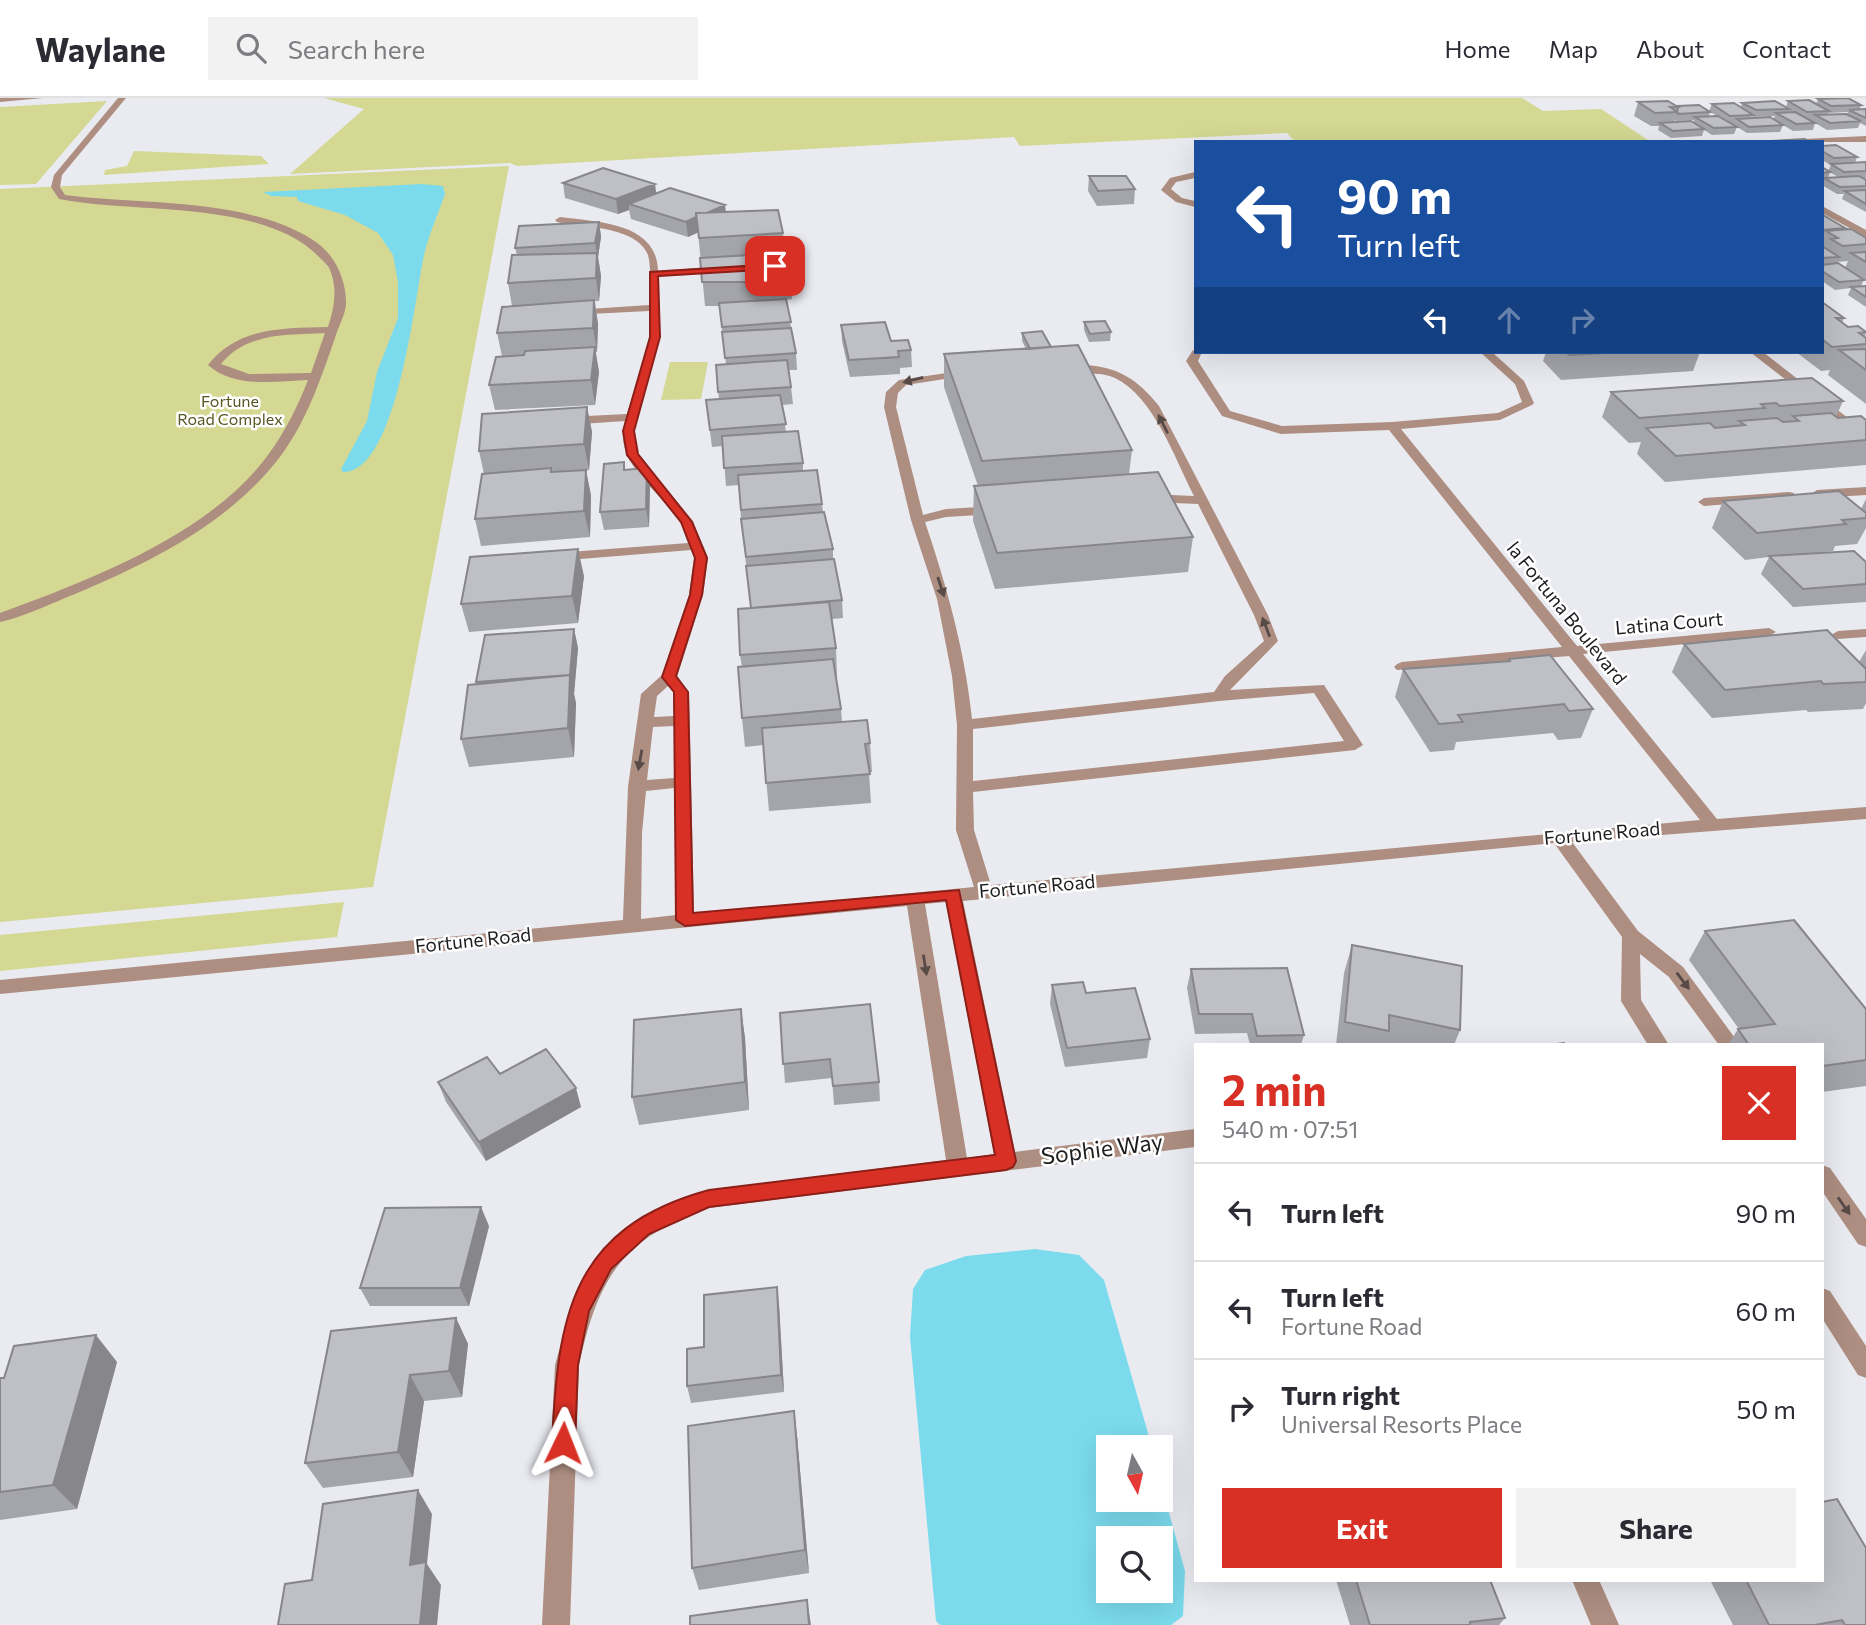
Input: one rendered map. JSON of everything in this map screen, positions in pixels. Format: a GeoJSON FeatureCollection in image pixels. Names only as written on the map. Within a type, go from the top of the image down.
{"type":"FeatureCollection","features":[{"type":"Feature","properties":{"kind":"street"},"geometry":{"type":"LineString","coordinates":[[0,100],[39,98]]}},
{"type":"Feature","properties":{"kind":"street"},"geometry":{"type":"LineString","coordinates":[[0,618],[103,576],[162,547],[208,518],[266,466],[295,423],[331,330],[343,288],[337,271],[310,241],[250,219],[213,211],[62,197],[55,187],[58,175],[122,98]]}},
{"type":"Feature","properties":{"kind":"street"},"geometry":{"type":"LineString","coordinates":[[1852,139],[1866,146]]}},
{"type":"Feature","properties":{"kind":"street"},"geometry":{"type":"LineString","coordinates":[[1824,141],[1866,139]]}},
{"type":"Feature","properties":{"kind":"street"},"geometry":{"type":"LineString","coordinates":[[1194,175],[1172,180],[1166,190],[1179,200],[1194,204]]}},
{"type":"Feature","properties":{"kind":"street"},"geometry":{"type":"LineString","coordinates":[[1824,210],[1866,233]]}},
{"type":"Feature","properties":{"kind":"street"},"geometry":{"type":"LineString","coordinates":[[560,220],[632,233],[648,244],[653,256],[655,337],[628,431],[632,455],[686,522],[701,558],[696,595],[669,677],[649,694],[636,787],[632,925]]}},
{"type":"Feature","properties":{"kind":"street"},"geometry":{"type":"LineString","coordinates":[[653,274],[734,268]]}},
{"type":"Feature","properties":{"kind":"street"},"geometry":{"type":"LineString","coordinates":[[563,314],[654,308]]}},
{"type":"Feature","properties":{"kind":"street"},"geometry":{"type":"LineString","coordinates":[[313,376],[253,378],[227,375],[214,365],[224,349],[243,340],[268,334],[331,330]]}},
{"type":"Feature","properties":{"kind":"street"},"geometry":{"type":"LineString","coordinates":[[1196,354],[1192,361],[1226,413],[1281,430],[1392,426],[1500,416],[1528,403],[1520,383],[1488,354]]}},
{"type":"Feature","properties":{"kind":"street"},"geometry":{"type":"LineString","coordinates":[[1759,354],[1866,438]]}},
{"type":"Feature","properties":{"kind":"street"},"geometry":{"type":"LineString","coordinates":[[1053,367],[1094,368],[1121,373],[1137,386],[1155,408],[1261,615],[1271,641],[1259,659],[1228,677],[1219,696]]}},
{"type":"Feature","properties":{"kind":"street"},"geometry":{"type":"LineString","coordinates":[[983,372],[903,382],[892,392],[890,407],[918,520],[944,599],[960,676],[965,725],[965,830],[984,891]]}},
{"type":"Feature","properties":{"kind":"street"},"geometry":{"type":"LineString","coordinates":[[1770,386],[1797,384]]}},
{"type":"Feature","properties":{"kind":"street"},"geometry":{"type":"LineString","coordinates":[[550,422],[633,416]]}},
{"type":"Feature","properties":{"kind":"street","name":"la Fortuna Boulevard"},"geometry":{"type":"LineString","coordinates":[[1392,426],[1712,824]]}},
{"type":"Feature","properties":{"kind":"street"},"geometry":{"type":"LineString","coordinates":[[1704,502],[1866,491]]}},
{"type":"Feature","properties":{"kind":"street"},"geometry":{"type":"LineString","coordinates":[[1137,498],[1201,500]]}},
{"type":"Feature","properties":{"kind":"street"},"geometry":{"type":"LineString","coordinates":[[918,520],[946,513],[1015,508]]}},
{"type":"Feature","properties":{"kind":"street"},"geometry":{"type":"LineString","coordinates":[[537,558],[696,546]]}},
{"type":"Feature","properties":{"kind":"street","name":"Latina Court"},"geometry":{"type":"LineString","coordinates":[[1402,667],[1769,632]]}},
{"type":"Feature","properties":{"kind":"street"},"geometry":{"type":"LineString","coordinates":[[1838,635],[1866,633]]}},
{"type":"Feature","properties":{"kind":"street"},"geometry":{"type":"LineString","coordinates":[[669,677],[681,692],[685,920]]}},
{"type":"Feature","properties":{"kind":"street"},"geometry":{"type":"LineString","coordinates":[[965,725],[1219,696],[1319,688],[1355,745],[965,787]]}},
{"type":"Feature","properties":{"kind":"street"},"geometry":{"type":"LineString","coordinates":[[647,723],[681,720]]}},
{"type":"Feature","properties":{"kind":"street"},"geometry":{"type":"LineString","coordinates":[[636,787],[683,782]]}},
{"type":"Feature","properties":{"kind":"street","name":"Fortune Road"},"geometry":{"type":"LineString","coordinates":[[0,987],[1559,836],[1866,813]]}},
{"type":"Feature","properties":{"kind":"street"},"geometry":{"type":"LineString","coordinates":[[1559,836],[1631,936],[1676,971],[1729,1043]]}},
{"type":"Feature","properties":{"kind":"street"},"geometry":{"type":"LineString","coordinates":[[953,894],[1006,1161]]}},
{"type":"Feature","properties":{"kind":"street"},"geometry":{"type":"LineString","coordinates":[[915,898],[958,1168]]}},
{"type":"Feature","properties":{"kind":"street"},"geometry":{"type":"LineString","coordinates":[[1631,936],[1631,1001],[1658,1043]]}},
{"type":"Feature","properties":{"kind":"street","name":"Sophie Way"},"geometry":{"type":"LineString","coordinates":[[556,1625],[567,1365],[578,1309],[604,1263],[642,1228],[688,1205],[709,1199],[1194,1138]]}},
{"type":"Feature","properties":{"kind":"street"},"geometry":{"type":"LineString","coordinates":[[1824,1177],[1866,1237]]}},
{"type":"Feature","properties":{"kind":"street"},"geometry":{"type":"LineString","coordinates":[[1824,1301],[1866,1367]]}},
{"type":"Feature","properties":{"kind":"street"},"geometry":{"type":"LineString","coordinates":[[1586,1582],[1605,1625]]}},
{"type":"Feature","properties":{"kind":"green space"},"geometry":{"type":"Polygon","coordinates":[[[324,98],[1522,98],[1543,111],[1601,109],[1648,140],[1293,140],[1287,133],[1020,146],[1014,137],[517,166],[510,163],[290,174],[364,109],[324,98]]]}},
{"type":"Feature","properties":{"kind":"green space"},"geometry":{"type":"Polygon","coordinates":[[[107,101],[36,184],[0,185],[0,107],[107,101]]]}},
{"type":"Feature","properties":{"kind":"green space"},"geometry":{"type":"Polygon","coordinates":[[[134,151],[261,156],[269,164],[104,175],[105,170],[127,166],[134,151]]]}},
{"type":"Feature","properties":{"kind":"green space","name":"Fortune Road Complex"},"geometry":{"type":"Polygon","coordinates":[[[509,166],[373,887],[0,922],[0,189],[509,166]]]}},
{"type":"Feature","properties":{"kind":"green space"},"geometry":{"type":"Polygon","coordinates":[[[670,362],[708,362],[701,399],[661,400],[670,362]]]}},
{"type":"Feature","properties":{"kind":"green space"},"geometry":{"type":"Polygon","coordinates":[[[344,902],[337,937],[0,971],[0,935],[344,902]]]}},
{"type":"Feature","properties":{"kind":"water"},"geometry":{"type":"Polygon","coordinates":[[[421,184],[443,186],[445,194],[424,255],[400,380],[390,415],[377,445],[362,465],[343,472],[341,469],[367,421],[377,372],[398,318],[398,282],[393,255],[378,233],[345,215],[298,201],[297,197],[271,196],[263,192],[421,184]]]}},
{"type":"Feature","properties":{"kind":"water"},"geometry":{"type":"Polygon","coordinates":[[[1035,1249],[1079,1255],[1104,1280],[1149,1435],[1096,1435],[1096,1512],[1169,1512],[1173,1526],[1096,1526],[1096,1603],[1173,1603],[1173,1527],[1185,1571],[1183,1616],[1171,1625],[940,1625],[936,1621],[910,1337],[913,1289],[925,1270],[966,1256],[1035,1249]]]}},
{"type":"Feature","properties":{"kind":"building"},"geometry":{"type":"Polygon","coordinates":[[[1848,98],[1861,105],[1831,106],[1818,99],[1848,98]]]}},
{"type":"Feature","properties":{"kind":"building"},"geometry":{"type":"Polygon","coordinates":[[[1809,100],[1829,111],[1807,112],[1788,101],[1809,100]]]}},
{"type":"Feature","properties":{"kind":"building"},"geometry":{"type":"Polygon","coordinates":[[[1668,101],[1678,107],[1670,107],[1677,112],[1655,113],[1638,102],[1668,101]]]}},
{"type":"Feature","properties":{"kind":"building"},"geometry":{"type":"Polygon","coordinates":[[[1775,101],[1789,109],[1756,110],[1742,103],[1775,101]]]}},
{"type":"Feature","properties":{"kind":"building"},"geometry":{"type":"Polygon","coordinates":[[[1734,103],[1753,115],[1730,116],[1712,104],[1734,103]]]}},
{"type":"Feature","properties":{"kind":"building"},"geometry":{"type":"Polygon","coordinates":[[[1699,105],[1710,112],[1677,113],[1678,106],[1699,105]]]}},
{"type":"Feature","properties":{"kind":"building"},"geometry":{"type":"Polygon","coordinates":[[[1866,109],[1866,118],[1849,110],[1866,109]]]}},
{"type":"Feature","properties":{"kind":"building"},"geometry":{"type":"Polygon","coordinates":[[[1795,112],[1815,123],[1796,124],[1776,113],[1795,112]]]}},
{"type":"Feature","properties":{"kind":"building"},"geometry":{"type":"Polygon","coordinates":[[[1846,114],[1861,121],[1830,123],[1815,115],[1846,114]]]}},
{"type":"Feature","properties":{"kind":"building"},"geometry":{"type":"Polygon","coordinates":[[[1718,116],[1737,127],[1714,128],[1695,117],[1718,116]]]}},
{"type":"Feature","properties":{"kind":"building"},"geometry":{"type":"Polygon","coordinates":[[[1770,117],[1783,125],[1749,127],[1737,119],[1770,117]]]}},
{"type":"Feature","properties":{"kind":"building"},"geometry":{"type":"Polygon","coordinates":[[[1691,121],[1704,129],[1673,131],[1660,123],[1691,121]]]}},
{"type":"Feature","properties":{"kind":"building"},"geometry":{"type":"Polygon","coordinates":[[[1836,145],[1857,157],[1834,158],[1824,152],[1824,146],[1836,145]]]}},
{"type":"Feature","properties":{"kind":"building"},"geometry":{"type":"Polygon","coordinates":[[[1866,162],[1866,171],[1844,172],[1831,164],[1866,162]]]}},
{"type":"Feature","properties":{"kind":"building"},"geometry":{"type":"Polygon","coordinates":[[[603,168],[655,184],[616,199],[563,183],[603,168]]]}},
{"type":"Feature","properties":{"kind":"building"},"geometry":{"type":"Polygon","coordinates":[[[1089,176],[1126,176],[1135,189],[1098,191],[1089,176]]]}},
{"type":"Feature","properties":{"kind":"building"},"geometry":{"type":"Polygon","coordinates":[[[1859,176],[1866,180],[1866,186],[1840,187],[1824,178],[1859,176]]]}},
{"type":"Feature","properties":{"kind":"building"},"geometry":{"type":"Polygon","coordinates":[[[670,188],[725,205],[707,213],[696,213],[696,217],[686,222],[629,204],[670,188]]]}},
{"type":"Feature","properties":{"kind":"building"},"geometry":{"type":"Polygon","coordinates":[[[1866,190],[1866,204],[1845,191],[1866,190]]]}},
{"type":"Feature","properties":{"kind":"building"},"geometry":{"type":"Polygon","coordinates":[[[778,210],[783,233],[699,238],[696,213],[778,210]]]}},
{"type":"Feature","properties":{"kind":"building"},"geometry":{"type":"Polygon","coordinates":[[[1824,216],[1845,228],[1824,230],[1824,216]]]}},
{"type":"Feature","properties":{"kind":"building"},"geometry":{"type":"Polygon","coordinates":[[[599,222],[595,243],[515,248],[519,226],[599,222]]]}},
{"type":"Feature","properties":{"kind":"building"},"geometry":{"type":"Polygon","coordinates":[[[1851,229],[1866,238],[1866,244],[1843,246],[1831,239],[1838,238],[1826,231],[1851,229]]]}},
{"type":"Feature","properties":{"kind":"building"},"geometry":{"type":"Polygon","coordinates":[[[1824,247],[1839,257],[1824,258],[1824,247]]]}},
{"type":"Feature","properties":{"kind":"building"},"geometry":{"type":"Polygon","coordinates":[[[1866,252],[1866,262],[1851,253],[1866,252]]]}},
{"type":"Feature","properties":{"kind":"building"},"geometry":{"type":"Polygon","coordinates":[[[597,253],[596,278],[508,283],[512,255],[597,253]]]}},
{"type":"Feature","properties":{"kind":"building"},"geometry":{"type":"Polygon","coordinates":[[[786,253],[791,276],[763,278],[764,282],[702,282],[700,258],[786,253]]]}},
{"type":"Feature","properties":{"kind":"building"},"geometry":{"type":"Polygon","coordinates":[[[1838,263],[1864,280],[1839,282],[1824,272],[1824,265],[1838,263]]]}},
{"type":"Feature","properties":{"kind":"building"},"geometry":{"type":"Polygon","coordinates":[[[1866,286],[1866,297],[1851,287],[1866,286]]]}},
{"type":"Feature","properties":{"kind":"building"},"geometry":{"type":"Polygon","coordinates":[[[786,299],[791,322],[722,327],[719,303],[786,299]]]}},
{"type":"Feature","properties":{"kind":"building"},"geometry":{"type":"Polygon","coordinates":[[[594,300],[593,328],[497,333],[502,307],[594,300]]]}},
{"type":"Feature","properties":{"kind":"building"},"geometry":{"type":"Polygon","coordinates":[[[1824,303],[1844,318],[1836,318],[1848,327],[1858,326],[1866,332],[1859,333],[1866,338],[1866,344],[1832,347],[1824,341],[1824,303]]]}},
{"type":"Feature","properties":{"kind":"building"},"geometry":{"type":"Polygon","coordinates":[[[1105,321],[1111,332],[1090,334],[1084,322],[1105,321]]]}},
{"type":"Feature","properties":{"kind":"building"},"geometry":{"type":"Polygon","coordinates":[[[885,322],[891,341],[908,340],[911,350],[898,351],[899,357],[849,360],[841,325],[885,322]]]}},
{"type":"Feature","properties":{"kind":"building"},"geometry":{"type":"Polygon","coordinates":[[[791,328],[796,353],[725,358],[722,332],[791,328]]]}},
{"type":"Feature","properties":{"kind":"building"},"geometry":{"type":"Polygon","coordinates":[[[1042,331],[1051,347],[1030,349],[1022,333],[1042,331]]]}},
{"type":"Feature","properties":{"kind":"building"},"geometry":{"type":"Polygon","coordinates":[[[1078,345],[1132,450],[982,461],[944,354],[1078,345]]]}},
{"type":"Feature","properties":{"kind":"building"},"geometry":{"type":"Polygon","coordinates":[[[595,347],[591,380],[489,385],[496,357],[524,355],[525,351],[595,347]]]}},
{"type":"Feature","properties":{"kind":"building"},"geometry":{"type":"Polygon","coordinates":[[[1866,349],[1866,370],[1839,350],[1866,349]]]}},
{"type":"Feature","properties":{"kind":"building"},"geometry":{"type":"Polygon","coordinates":[[[787,360],[791,387],[718,392],[716,365],[787,360]]]}},
{"type":"Feature","properties":{"kind":"building"},"geometry":{"type":"Polygon","coordinates":[[[1812,378],[1843,401],[1780,406],[1776,403],[1761,404],[1765,408],[1639,418],[1611,392],[1812,378]]]}},
{"type":"Feature","properties":{"kind":"building"},"geometry":{"type":"Polygon","coordinates":[[[780,395],[786,424],[710,430],[706,400],[780,395]]]}},
{"type":"Feature","properties":{"kind":"building"},"geometry":{"type":"Polygon","coordinates":[[[587,407],[584,444],[479,451],[482,414],[587,407]]]}},
{"type":"Feature","properties":{"kind":"building"},"geometry":{"type":"Polygon","coordinates":[[[1831,413],[1838,418],[1861,416],[1866,420],[1866,440],[1676,456],[1646,428],[1710,423],[1715,428],[1745,425],[1739,421],[1777,418],[1783,422],[1799,421],[1793,416],[1831,413]]]}},
{"type":"Feature","properties":{"kind":"building"},"geometry":{"type":"Polygon","coordinates":[[[798,431],[803,463],[724,468],[722,436],[798,431]]]}},
{"type":"Feature","properties":{"kind":"building"},"geometry":{"type":"Polygon","coordinates":[[[624,462],[624,470],[647,468],[646,509],[600,512],[604,464],[624,462]]]}},
{"type":"Feature","properties":{"kind":"building"},"geometry":{"type":"Polygon","coordinates":[[[551,468],[551,472],[586,470],[584,511],[475,519],[482,474],[551,468]]]}},
{"type":"Feature","properties":{"kind":"building"},"geometry":{"type":"Polygon","coordinates":[[[817,470],[822,504],[741,510],[738,475],[817,470]]]}},
{"type":"Feature","properties":{"kind":"building"},"geometry":{"type":"Polygon","coordinates":[[[1158,472],[1193,537],[997,553],[974,486],[1158,472]]]}},
{"type":"Feature","properties":{"kind":"building"},"geometry":{"type":"Polygon","coordinates":[[[1839,491],[1866,513],[1866,518],[1842,520],[1846,524],[1757,533],[1723,501],[1839,491]]]}},
{"type":"Feature","properties":{"kind":"building"},"geometry":{"type":"Polygon","coordinates":[[[824,512],[833,549],[746,557],[741,519],[824,512]]]}},
{"type":"Feature","properties":{"kind":"building"},"geometry":{"type":"Polygon","coordinates":[[[578,549],[572,596],[461,604],[470,557],[578,549]]]}},
{"type":"Feature","properties":{"kind":"building"},"geometry":{"type":"Polygon","coordinates":[[[1854,551],[1866,562],[1866,584],[1803,589],[1769,556],[1854,551]]]}},
{"type":"Feature","properties":{"kind":"building"},"geometry":{"type":"Polygon","coordinates":[[[834,559],[842,600],[751,608],[746,566],[834,559]]]}},
{"type":"Feature","properties":{"kind":"building"},"geometry":{"type":"Polygon","coordinates":[[[829,602],[836,648],[740,655],[738,609],[829,602]]]}},
{"type":"Feature","properties":{"kind":"building"},"geometry":{"type":"Polygon","coordinates":[[[574,629],[570,675],[476,682],[485,635],[574,629]]]}},
{"type":"Feature","properties":{"kind":"building"},"geometry":{"type":"Polygon","coordinates":[[[1827,630],[1866,669],[1866,682],[1823,684],[1821,681],[1725,690],[1684,644],[1827,630]]]}},
{"type":"Feature","properties":{"kind":"building"},"geometry":{"type":"Polygon","coordinates":[[[1550,655],[1593,709],[1569,711],[1564,704],[1458,715],[1463,722],[1439,724],[1403,669],[1510,661],[1509,659],[1550,655]]]}},
{"type":"Feature","properties":{"kind":"building"},"geometry":{"type":"Polygon","coordinates":[[[833,659],[841,709],[742,718],[738,667],[833,659]]]}},
{"type":"Feature","properties":{"kind":"building"},"geometry":{"type":"Polygon","coordinates":[[[570,675],[568,728],[461,739],[468,685],[570,675]]]}},
{"type":"Feature","properties":{"kind":"building"},"geometry":{"type":"Polygon","coordinates":[[[867,720],[870,743],[865,744],[870,774],[766,783],[762,728],[867,720]]]}},
{"type":"Feature","properties":{"kind":"building"},"geometry":{"type":"Polygon","coordinates":[[[1794,920],[1866,1009],[1866,1060],[1824,1066],[1824,1043],[1748,1043],[1738,1029],[1775,1024],[1705,931],[1794,920]]]}},
{"type":"Feature","properties":{"kind":"building"},"geometry":{"type":"Polygon","coordinates":[[[1352,945],[1462,966],[1460,1030],[1389,1015],[1389,1031],[1345,1022],[1352,945]]]}},
{"type":"Feature","properties":{"kind":"building"},"geometry":{"type":"Polygon","coordinates":[[[1287,968],[1304,1035],[1257,1036],[1252,1014],[1199,1014],[1191,969],[1287,968]]]}},
{"type":"Feature","properties":{"kind":"building"},"geometry":{"type":"Polygon","coordinates":[[[1083,982],[1086,993],[1135,988],[1150,1039],[1067,1048],[1052,985],[1083,982]]]}},
{"type":"Feature","properties":{"kind":"building"},"geometry":{"type":"Polygon","coordinates":[[[870,1004],[879,1082],[833,1086],[830,1059],[783,1064],[780,1013],[870,1004]]]}},
{"type":"Feature","properties":{"kind":"building"},"geometry":{"type":"Polygon","coordinates":[[[741,1009],[745,1082],[632,1097],[634,1020],[741,1009]]]}},
{"type":"Feature","properties":{"kind":"building"},"geometry":{"type":"Polygon","coordinates":[[[546,1049],[576,1088],[479,1142],[438,1082],[487,1057],[500,1074],[546,1049]]]}},
{"type":"Feature","properties":{"kind":"building"},"geometry":{"type":"Polygon","coordinates":[[[481,1207],[460,1288],[360,1288],[385,1208],[481,1207]]]}},
{"type":"Feature","properties":{"kind":"building"},"geometry":{"type":"Polygon","coordinates":[[[777,1287],[781,1375],[687,1386],[687,1349],[704,1347],[704,1295],[777,1287]]]}},
{"type":"Feature","properties":{"kind":"building"},"geometry":{"type":"Polygon","coordinates":[[[456,1318],[449,1371],[410,1375],[398,1452],[305,1463],[331,1331],[456,1318]]]}},
{"type":"Feature","properties":{"kind":"building"},"geometry":{"type":"Polygon","coordinates":[[[96,1335],[53,1485],[0,1492],[0,1378],[4,1378],[14,1346],[96,1335]]]}},
{"type":"Feature","properties":{"kind":"building"},"geometry":{"type":"Polygon","coordinates":[[[794,1411],[805,1550],[692,1568],[688,1426],[794,1411]]]}},
{"type":"Feature","properties":{"kind":"building"},"geometry":{"type":"Polygon","coordinates":[[[418,1490],[410,1565],[426,1562],[420,1625],[278,1625],[285,1584],[312,1580],[323,1504],[418,1490]]]}},
{"type":"Feature","properties":{"kind":"building"},"geometry":{"type":"Polygon","coordinates":[[[1837,1499],[1866,1548],[1866,1625],[1845,1625],[1842,1620],[1815,1625],[1769,1625],[1747,1582],[1824,1582],[1824,1502],[1837,1499]]]}},
{"type":"Feature","properties":{"kind":"building"},"geometry":{"type":"Polygon","coordinates":[[[1357,1582],[1491,1582],[1505,1618],[1470,1622],[1470,1625],[1370,1625],[1357,1582]]]}},
{"type":"Feature","properties":{"kind":"building"},"geometry":{"type":"Polygon","coordinates":[[[807,1600],[809,1625],[690,1625],[690,1616],[807,1600]]]}},
{"type":"Feature","properties":{"kind":"route"},"geometry":{"type":"LineString","coordinates":[[563,1443],[567,1365],[578,1309],[604,1263],[642,1228],[662,1216],[709,1199],[1006,1161],[953,894],[685,920],[681,692],[669,677],[696,595],[701,558],[686,522],[632,455],[628,431],[655,337],[653,274],[775,266]]}}]}
